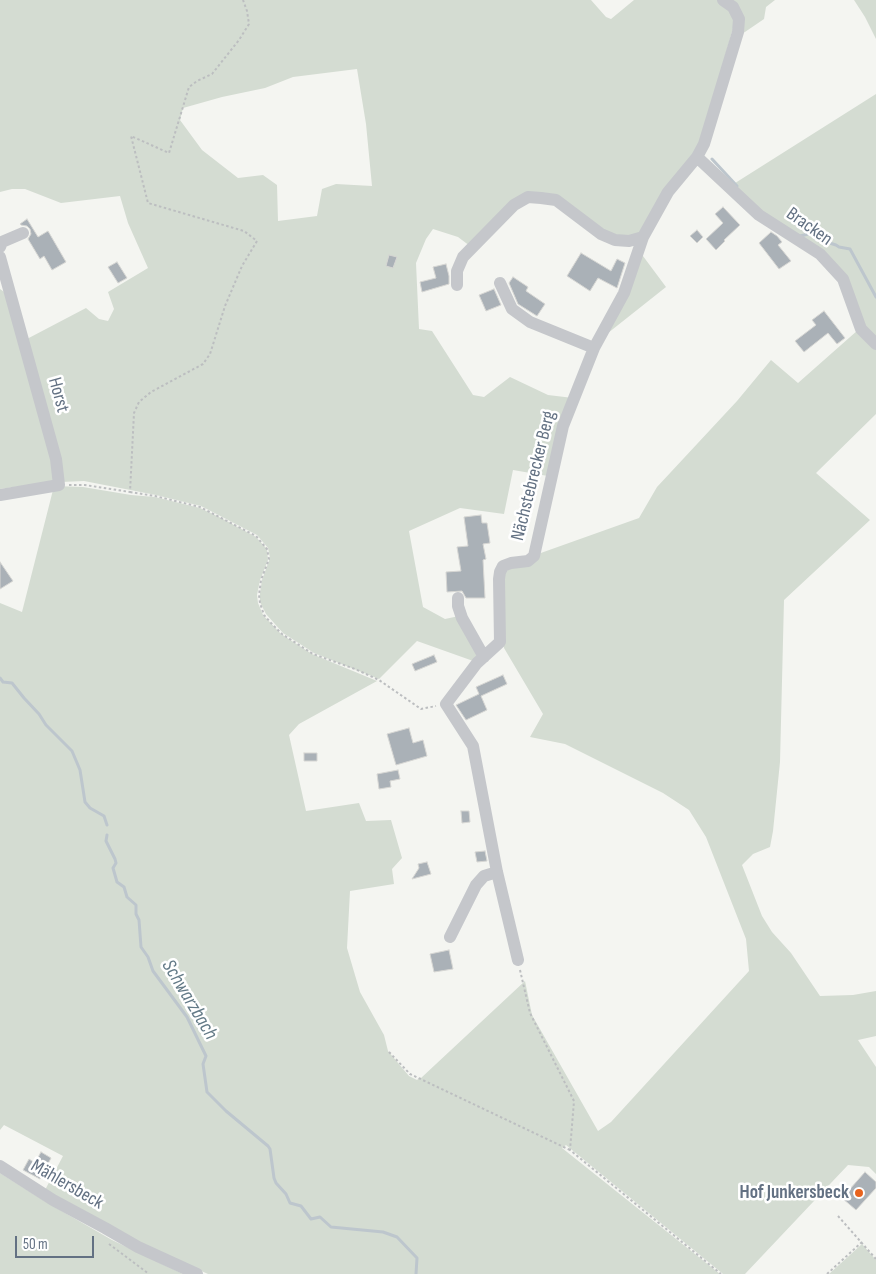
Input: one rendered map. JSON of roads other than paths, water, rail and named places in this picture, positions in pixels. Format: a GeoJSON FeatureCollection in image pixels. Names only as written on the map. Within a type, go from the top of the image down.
{"type":"FeatureCollection","features":[{"type":"Feature","properties":{"kind":"street","name":"Nächstebrecker Berg"},"geometry":{"type":"LineString","coordinates":[[497,872],[473,746],[446,704],[484,657],[500,642],[500,572],[503,566],[528,561],[534,556],[563,426],[594,348],[624,293],[643,237],[668,192],[697,157],[704,144],[738,32],[739,18],[734,7],[723,0]]}},
{"type":"Feature","properties":{"kind":"street","name":"Bracken"},"geometry":{"type":"LineString","coordinates":[[697,157],[759,215],[820,254],[843,279],[861,329],[876,344]]}},
{"type":"Feature","properties":{"kind":"street"},"geometry":{"type":"LineString","coordinates":[[457,285],[457,271],[463,257],[514,206],[528,198],[556,200],[601,234],[615,240],[629,241],[643,237]]}},
{"type":"Feature","properties":{"kind":"street"},"geometry":{"type":"LineString","coordinates":[[0,247],[2,242],[23,233]]}},
{"type":"Feature","properties":{"kind":"street","name":"Horst"},"geometry":{"type":"LineString","coordinates":[[0,257],[56,459],[59,485],[0,495]]}},
{"type":"Feature","properties":{"kind":"street"},"geometry":{"type":"LineString","coordinates":[[500,283],[512,309],[530,322],[594,348]]}},
{"type":"Feature","properties":{"kind":"street"},"geometry":{"type":"LineString","coordinates":[[458,598],[458,606],[462,618],[484,657]]}},
{"type":"Feature","properties":{"kind":"street"},"geometry":{"type":"LineString","coordinates":[[450,937],[476,884],[484,876],[497,872],[518,960]]}},
{"type":"Feature","properties":{"kind":"street","name":"Mählersbeck"},"geometry":{"type":"LineString","coordinates":[[0,1166],[53,1200],[138,1247],[197,1274]]}},
{"type":"Feature","properties":{"kind":"waterway"},"geometry":{"type":"LineString","coordinates":[[712,159],[737,186]]}},
{"type":"Feature","properties":{"kind":"waterway"},"geometry":{"type":"LineString","coordinates":[[800,236],[813,233],[819,234],[823,241],[850,249],[876,297]]}},
{"type":"Feature","properties":{"kind":"waterway","name":"Schwarzbach"},"geometry":{"type":"LineString","coordinates":[[0,678],[3,682],[12,683],[46,725],[72,751],[80,770],[85,802],[90,808],[104,816],[107,825]]}},
{"type":"Feature","properties":{"kind":"waterway","name":"Schwarzbach"},"geometry":{"type":"LineString","coordinates":[[107,835],[106,841],[116,863],[113,868],[117,882],[124,887],[127,897],[136,905],[141,947],[148,957],[153,971],[187,1017],[206,1056],[203,1064],[207,1092],[226,1111],[268,1146],[274,1178],[290,1203],[301,1206],[311,1219],[320,1217],[331,1227],[383,1232],[397,1237],[417,1258],[416,1274]]}},
{"type":"Feature","properties":{"kind":"place","name":"Hof Junkersbeck"},"geometry":{"type":"Point","coordinates":[859,1193]}}]}
